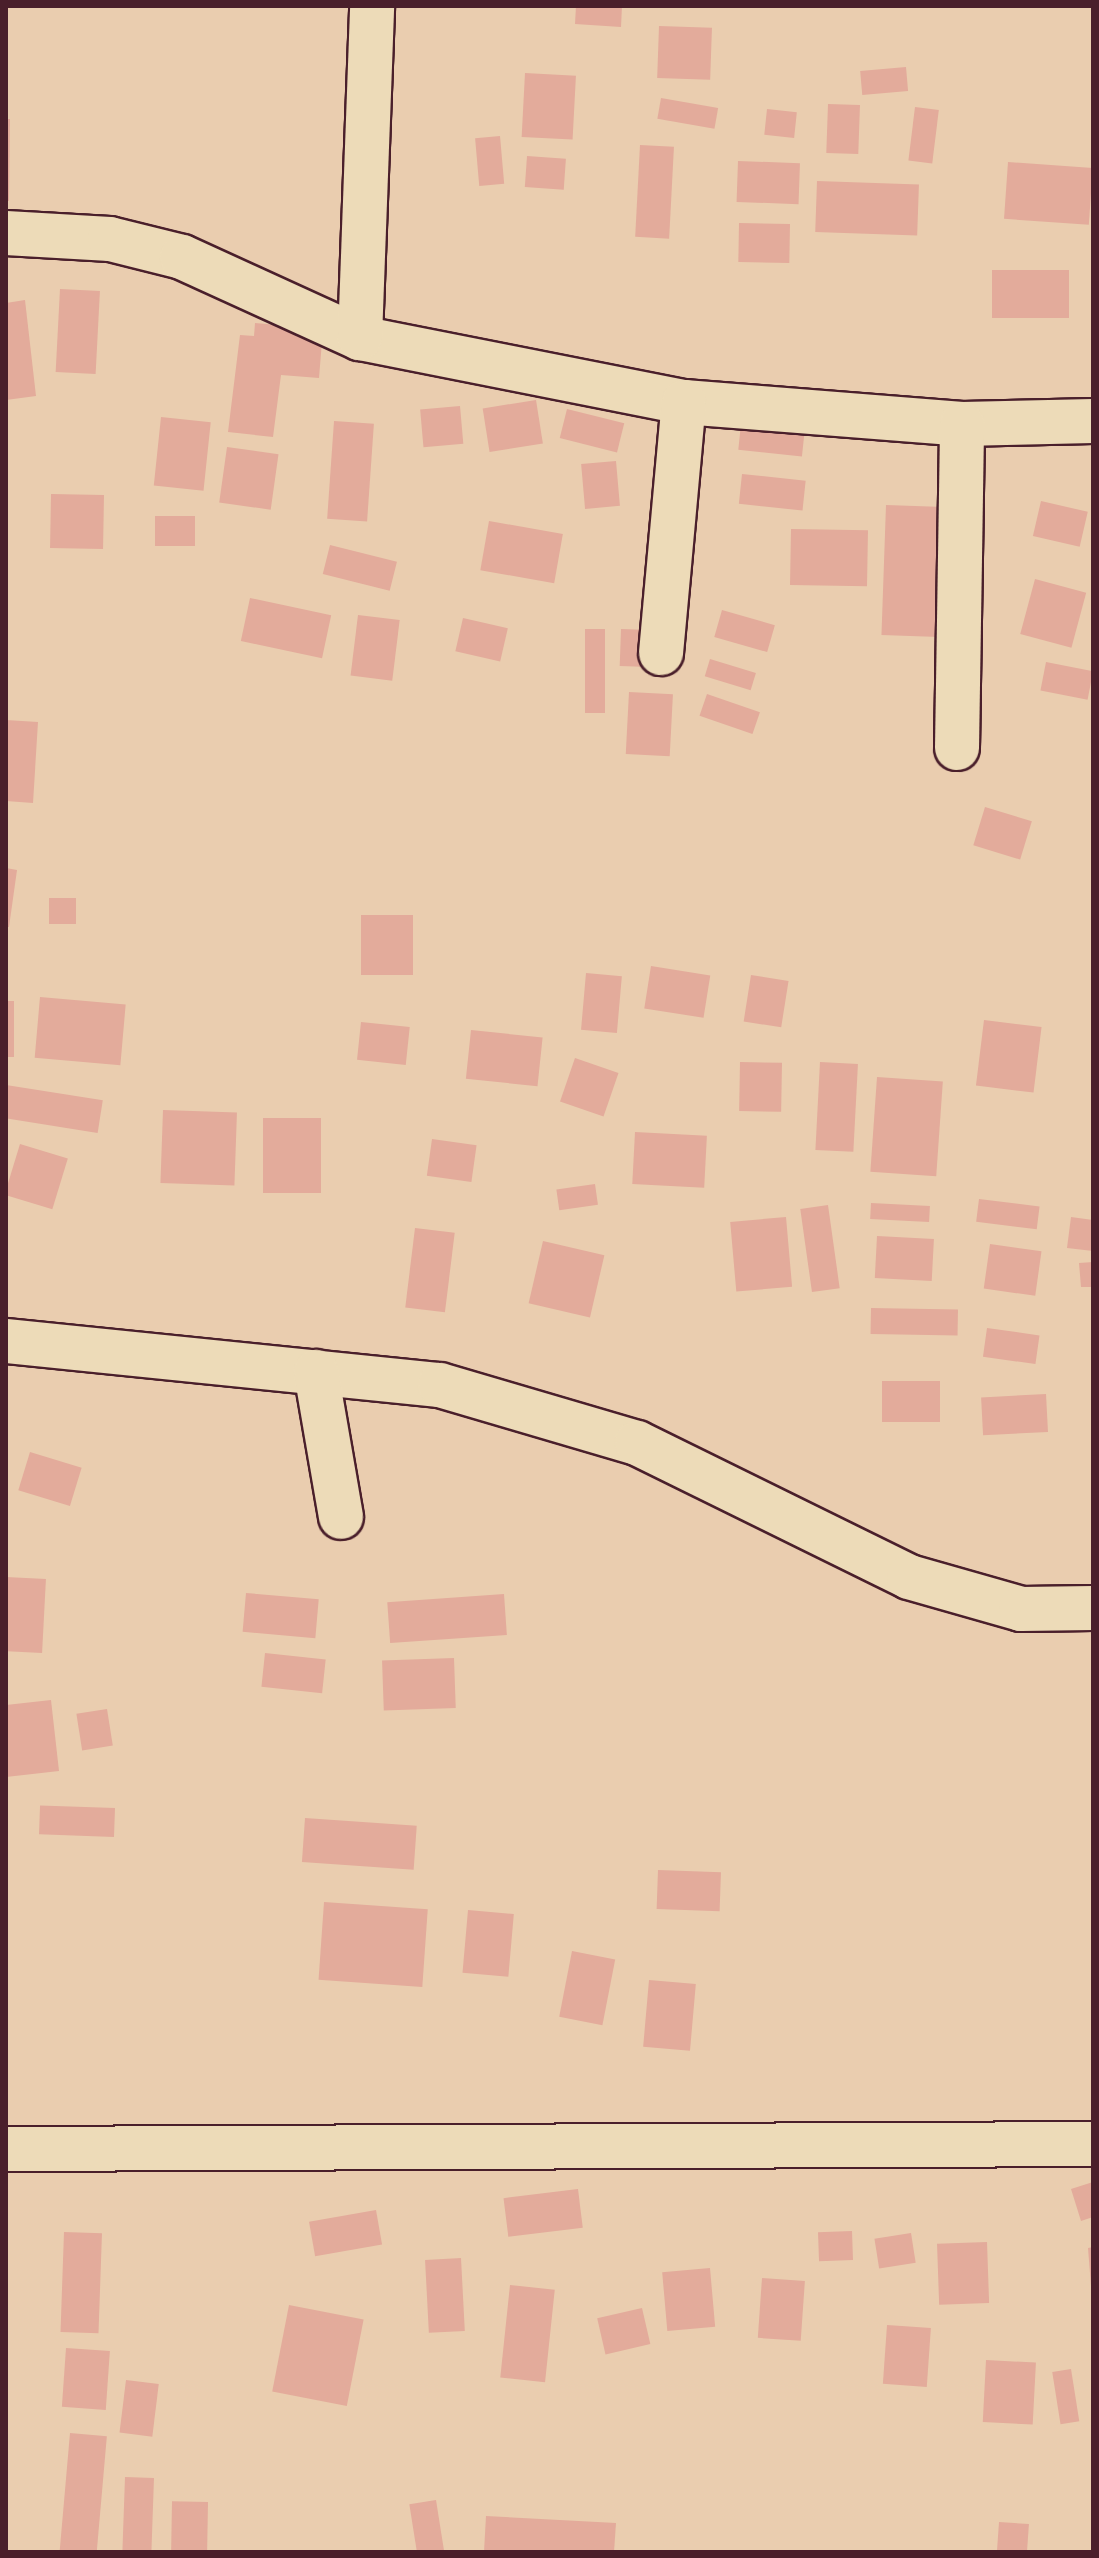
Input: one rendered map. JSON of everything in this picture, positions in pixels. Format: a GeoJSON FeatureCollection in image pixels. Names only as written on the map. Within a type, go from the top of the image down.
{"type":"FeatureCollection","features":[{"type":"Feature","properties":{"kind":"street"},"geometry":{"type":"LineString","coordinates":[[360,338],[372,6]]}},
{"type":"Feature","properties":{"kind":"street"},"geometry":{"type":"LineString","coordinates":[[6,233],[110,239],[182,257],[360,338],[684,402],[962,424],[1093,421]]}},
{"type":"Feature","properties":{"kind":"street"},"geometry":{"type":"LineString","coordinates":[[661,653],[684,402]]}},
{"type":"Feature","properties":{"kind":"street"},"geometry":{"type":"LineString","coordinates":[[957,748],[962,424]]}},
{"type":"Feature","properties":{"kind":"street"},"geometry":{"type":"LineString","coordinates":[[6,1341],[440,1385],[529,1408],[637,1443],[909,1577],[1021,1609],[1093,1608]]}},
{"type":"Feature","properties":{"kind":"street"},"geometry":{"type":"LineString","coordinates":[[316,1372],[341,1517]]}},
{"type":"Feature","properties":{"kind":"street"},"geometry":{"type":"LineString","coordinates":[[6,2149],[1093,2144]]}},
{"type":"Feature","properties":{"kind":"building"},"geometry":{"type":"Polygon","coordinates":[[[576,6],[622,6],[621,27],[575,24],[576,6]]]}},
{"type":"Feature","properties":{"kind":"building"},"geometry":{"type":"Polygon","coordinates":[[[659,26],[712,28],[710,80],[657,78],[659,26]]]}},
{"type":"Feature","properties":{"kind":"building"},"geometry":{"type":"Polygon","coordinates":[[[906,67],[908,91],[862,95],[860,71],[906,67]]]}},
{"type":"Feature","properties":{"kind":"building"},"geometry":{"type":"Polygon","coordinates":[[[525,73],[576,76],[573,140],[522,137],[525,73]]]}},
{"type":"Feature","properties":{"kind":"building"},"geometry":{"type":"Polygon","coordinates":[[[661,98],[718,108],[714,129],[657,119],[661,98]]]}},
{"type":"Feature","properties":{"kind":"building"},"geometry":{"type":"Polygon","coordinates":[[[828,104],[860,105],[858,154],[826,153],[828,104]]]}},
{"type":"Feature","properties":{"kind":"building"},"geometry":{"type":"Polygon","coordinates":[[[915,107],[939,110],[932,164],[908,161],[915,107]]]}},
{"type":"Feature","properties":{"kind":"building"},"geometry":{"type":"Polygon","coordinates":[[[767,109],[797,112],[794,138],[764,135],[767,109]]]}},
{"type":"Feature","properties":{"kind":"building"},"geometry":{"type":"Polygon","coordinates":[[[6,119],[10,119],[9,201],[6,201],[6,119]]]}},
{"type":"Feature","properties":{"kind":"building"},"geometry":{"type":"Polygon","coordinates":[[[500,136],[504,184],[479,186],[475,138],[500,136]]]}},
{"type":"Feature","properties":{"kind":"building"},"geometry":{"type":"Polygon","coordinates":[[[640,145],[674,147],[669,239],[635,237],[640,145]]]}},
{"type":"Feature","properties":{"kind":"building"},"geometry":{"type":"Polygon","coordinates":[[[527,156],[566,159],[564,190],[525,187],[527,156]]]}},
{"type":"Feature","properties":{"kind":"building"},"geometry":{"type":"Polygon","coordinates":[[[738,161],[800,163],[799,204],[737,202],[738,161]]]}},
{"type":"Feature","properties":{"kind":"building"},"geometry":{"type":"Polygon","coordinates":[[[1008,162],[1093,168],[1089,225],[1004,219],[1008,162]]]}},
{"type":"Feature","properties":{"kind":"building"},"geometry":{"type":"Polygon","coordinates":[[[817,181],[919,185],[917,236],[815,232],[817,181]]]}},
{"type":"Feature","properties":{"kind":"building"},"geometry":{"type":"Polygon","coordinates":[[[739,223],[790,224],[789,263],[738,262],[739,223]]]}},
{"type":"Feature","properties":{"kind":"building"},"geometry":{"type":"Polygon","coordinates":[[[992,270],[1069,270],[1069,318],[992,318],[992,270]]]}},
{"type":"Feature","properties":{"kind":"building"},"geometry":{"type":"Polygon","coordinates":[[[60,289],[100,291],[96,374],[56,372],[60,289]]]}},
{"type":"Feature","properties":{"kind":"building"},"geometry":{"type":"Polygon","coordinates":[[[25,300],[36,396],[6,400],[6,303],[25,300]]]}},
{"type":"Feature","properties":{"kind":"building"},"geometry":{"type":"Polygon","coordinates":[[[255,323],[323,329],[319,378],[281,375],[273,437],[228,432],[240,335],[254,336],[255,323]]]}},
{"type":"Feature","properties":{"kind":"building"},"geometry":{"type":"Polygon","coordinates":[[[536,400],[543,443],[490,452],[483,408],[536,400]]]}},
{"type":"Feature","properties":{"kind":"building"},"geometry":{"type":"Polygon","coordinates":[[[460,406],[463,444],[423,447],[420,409],[460,406]]]}},
{"type":"Feature","properties":{"kind":"building"},"geometry":{"type":"Polygon","coordinates":[[[567,409],[624,423],[617,452],[560,438],[567,409]]]}},
{"type":"Feature","properties":{"kind":"building"},"geometry":{"type":"Polygon","coordinates":[[[161,417],[211,422],[204,491],[154,486],[161,417]]]}},
{"type":"Feature","properties":{"kind":"building"},"geometry":{"type":"Polygon","coordinates":[[[334,421],[374,424],[367,522],[327,519],[334,421]]]}},
{"type":"Feature","properties":{"kind":"building"},"geometry":{"type":"Polygon","coordinates":[[[741,424],[805,431],[802,457],[738,450],[741,424]]]}},
{"type":"Feature","properties":{"kind":"building"},"geometry":{"type":"Polygon","coordinates":[[[227,447],[278,454],[271,510],[219,502],[227,447]]]}},
{"type":"Feature","properties":{"kind":"building"},"geometry":{"type":"Polygon","coordinates":[[[616,461],[620,506],[585,509],[581,464],[616,461]]]}},
{"type":"Feature","properties":{"kind":"building"},"geometry":{"type":"Polygon","coordinates":[[[742,474],[806,481],[803,511],[739,504],[742,474]]]}},
{"type":"Feature","properties":{"kind":"building"},"geometry":{"type":"Polygon","coordinates":[[[51,494],[104,495],[103,549],[50,548],[51,494]]]}},
{"type":"Feature","properties":{"kind":"building"},"geometry":{"type":"Polygon","coordinates":[[[1041,501],[1088,512],[1080,547],[1033,536],[1041,501]]]}},
{"type":"Feature","properties":{"kind":"building"},"geometry":{"type":"Polygon","coordinates":[[[886,505],[951,507],[946,637],[881,635],[886,505]]]}},
{"type":"Feature","properties":{"kind":"building"},"geometry":{"type":"Polygon","coordinates":[[[155,516],[195,516],[195,546],[155,546],[155,516]]]}},
{"type":"Feature","properties":{"kind":"building"},"geometry":{"type":"Polygon","coordinates":[[[489,521],[563,534],[554,583],[480,570],[489,521]]]}},
{"type":"Feature","properties":{"kind":"building"},"geometry":{"type":"Polygon","coordinates":[[[791,529],[868,530],[867,586],[790,585],[791,529]]]}},
{"type":"Feature","properties":{"kind":"building"},"geometry":{"type":"Polygon","coordinates":[[[330,545],[397,562],[390,591],[323,574],[330,545]]]}},
{"type":"Feature","properties":{"kind":"building"},"geometry":{"type":"Polygon","coordinates":[[[1035,579],[1086,593],[1071,648],[1020,634],[1035,579]]]}},
{"type":"Feature","properties":{"kind":"building"},"geometry":{"type":"Polygon","coordinates":[[[250,598],[331,615],[322,658],[241,641],[250,598]]]}},
{"type":"Feature","properties":{"kind":"building"},"geometry":{"type":"Polygon","coordinates":[[[722,610],[775,625],[767,652],[714,637],[722,610]]]}},
{"type":"Feature","properties":{"kind":"building"},"geometry":{"type":"Polygon","coordinates":[[[358,615],[400,620],[392,681],[351,676],[358,615]]]}},
{"type":"Feature","properties":{"kind":"building"},"geometry":{"type":"Polygon","coordinates":[[[463,618],[508,628],[500,661],[455,651],[463,618]]]}},
{"type":"Feature","properties":{"kind":"building"},"geometry":{"type":"Polygon","coordinates":[[[585,629],[605,629],[605,713],[585,713],[585,629]]]}},
{"type":"Feature","properties":{"kind":"building"},"geometry":{"type":"Polygon","coordinates":[[[621,629],[650,630],[649,667],[620,666],[621,629]]]}},
{"type":"Feature","properties":{"kind":"building"},"geometry":{"type":"Polygon","coordinates":[[[710,659],[756,673],[751,690],[705,676],[710,659]]]}},
{"type":"Feature","properties":{"kind":"building"},"geometry":{"type":"Polygon","coordinates":[[[1046,662],[1093,671],[1088,700],[1040,690],[1046,662]]]}},
{"type":"Feature","properties":{"kind":"building"},"geometry":{"type":"Polygon","coordinates":[[[629,692],[673,694],[670,756],[626,754],[629,692]]]}},
{"type":"Feature","properties":{"kind":"building"},"geometry":{"type":"Polygon","coordinates":[[[707,694],[760,712],[752,734],[700,716],[707,694]]]}},
{"type":"Feature","properties":{"kind":"building"},"geometry":{"type":"Polygon","coordinates":[[[6,720],[38,722],[33,803],[6,801],[6,720]]]}},
{"type":"Feature","properties":{"kind":"building"},"geometry":{"type":"Polygon","coordinates":[[[985,807],[1032,821],[1020,860],[973,845],[985,807]]]}},
{"type":"Feature","properties":{"kind":"building"},"geometry":{"type":"Polygon","coordinates":[[[6,868],[17,870],[9,927],[6,927],[6,868]]]}},
{"type":"Feature","properties":{"kind":"building"},"geometry":{"type":"Polygon","coordinates":[[[49,898],[76,898],[76,924],[49,924],[49,898]]]}},
{"type":"Feature","properties":{"kind":"building"},"geometry":{"type":"Polygon","coordinates":[[[361,915],[413,915],[413,975],[361,975],[361,915]]]}},
{"type":"Feature","properties":{"kind":"building"},"geometry":{"type":"Polygon","coordinates":[[[651,966],[710,975],[704,1018],[644,1008],[651,966]]]}},
{"type":"Feature","properties":{"kind":"building"},"geometry":{"type":"Polygon","coordinates":[[[586,973],[622,976],[617,1033],[581,1030],[586,973]]]}},
{"type":"Feature","properties":{"kind":"building"},"geometry":{"type":"Polygon","coordinates":[[[751,975],[789,981],[781,1027],[744,1021],[751,975]]]}},
{"type":"Feature","properties":{"kind":"building"},"geometry":{"type":"Polygon","coordinates":[[[40,997],[126,1004],[120,1065],[35,1058],[40,997]]]}},
{"type":"Feature","properties":{"kind":"building"},"geometry":{"type":"Polygon","coordinates":[[[6,1001],[14,1001],[14,1057],[6,1057],[6,1001]]]}},
{"type":"Feature","properties":{"kind":"building"},"geometry":{"type":"Polygon","coordinates":[[[984,1020],[1042,1027],[1034,1093],[976,1086],[984,1020]]]}},
{"type":"Feature","properties":{"kind":"building"},"geometry":{"type":"Polygon","coordinates":[[[361,1022],[410,1027],[406,1065],[357,1060],[361,1022]]]}},
{"type":"Feature","properties":{"kind":"building"},"geometry":{"type":"Polygon","coordinates":[[[471,1030],[543,1038],[537,1086],[466,1079],[471,1030]]]}},
{"type":"Feature","properties":{"kind":"building"},"geometry":{"type":"Polygon","coordinates":[[[575,1058],[618,1073],[604,1116],[560,1101],[575,1058]]]}},
{"type":"Feature","properties":{"kind":"building"},"geometry":{"type":"Polygon","coordinates":[[[740,1062],[782,1063],[781,1112],[739,1111],[740,1062]]]}},
{"type":"Feature","properties":{"kind":"building"},"geometry":{"type":"Polygon","coordinates":[[[820,1062],[858,1064],[853,1152],[815,1150],[820,1062]]]}},
{"type":"Feature","properties":{"kind":"building"},"geometry":{"type":"Polygon","coordinates":[[[877,1077],[943,1082],[936,1176],[870,1172],[877,1077]]]}},
{"type":"Feature","properties":{"kind":"building"},"geometry":{"type":"Polygon","coordinates":[[[6,1085],[103,1100],[98,1133],[6,1118],[6,1085]]]}},
{"type":"Feature","properties":{"kind":"building"},"geometry":{"type":"Polygon","coordinates":[[[163,1110],[237,1113],[234,1186],[160,1183],[163,1110]]]}},
{"type":"Feature","properties":{"kind":"building"},"geometry":{"type":"Polygon","coordinates":[[[263,1118],[321,1118],[321,1193],[263,1193],[263,1118]]]}},
{"type":"Feature","properties":{"kind":"building"},"geometry":{"type":"Polygon","coordinates":[[[635,1132],[707,1136],[704,1188],[632,1184],[635,1132]]]}},
{"type":"Feature","properties":{"kind":"building"},"geometry":{"type":"Polygon","coordinates":[[[432,1139],[477,1145],[471,1182],[427,1176],[432,1139]]]}},
{"type":"Feature","properties":{"kind":"building"},"geometry":{"type":"Polygon","coordinates":[[[20,1144],[68,1159],[52,1209],[6,1195],[20,1144]]]}},
{"type":"Feature","properties":{"kind":"building"},"geometry":{"type":"Polygon","coordinates":[[[595,1184],[598,1205],[559,1210],[556,1189],[595,1184]]]}},
{"type":"Feature","properties":{"kind":"building"},"geometry":{"type":"Polygon","coordinates":[[[979,1199],[1040,1206],[1037,1229],[976,1222],[979,1199]]]}},
{"type":"Feature","properties":{"kind":"building"},"geometry":{"type":"Polygon","coordinates":[[[871,1203],[930,1206],[929,1222],[870,1219],[871,1203]]]}},
{"type":"Feature","properties":{"kind":"building"},"geometry":{"type":"Polygon","coordinates":[[[828,1205],[840,1288],[812,1292],[800,1209],[828,1205]]]}},
{"type":"Feature","properties":{"kind":"building"},"geometry":{"type":"Polygon","coordinates":[[[786,1217],[792,1287],[736,1292],[730,1222],[786,1217]]]}},
{"type":"Feature","properties":{"kind":"building"},"geometry":{"type":"Polygon","coordinates":[[[1071,1217],[1093,1220],[1093,1251],[1067,1248],[1071,1217]]]}},
{"type":"Feature","properties":{"kind":"building"},"geometry":{"type":"Polygon","coordinates":[[[415,1228],[455,1233],[445,1312],[405,1307],[415,1228]]]}},
{"type":"Feature","properties":{"kind":"building"},"geometry":{"type":"Polygon","coordinates":[[[877,1236],[934,1239],[932,1281],[875,1278],[877,1236]]]}},
{"type":"Feature","properties":{"kind":"building"},"geometry":{"type":"Polygon","coordinates":[[[543,1241],[604,1255],[590,1318],[529,1303],[543,1241]]]}},
{"type":"Feature","properties":{"kind":"building"},"geometry":{"type":"Polygon","coordinates":[[[990,1244],[1041,1251],[1035,1296],[984,1289],[990,1244]]]}},
{"type":"Feature","properties":{"kind":"building"},"geometry":{"type":"Polygon","coordinates":[[[1093,1262],[1093,1287],[1081,1287],[1079,1263],[1093,1262]]]}},
{"type":"Feature","properties":{"kind":"building"},"geometry":{"type":"Polygon","coordinates":[[[871,1308],[958,1310],[958,1336],[871,1334],[871,1308]]]}},
{"type":"Feature","properties":{"kind":"building"},"geometry":{"type":"Polygon","coordinates":[[[987,1328],[1039,1335],[1035,1364],[983,1357],[987,1328]]]}},
{"type":"Feature","properties":{"kind":"building"},"geometry":{"type":"Polygon","coordinates":[[[882,1381],[940,1381],[940,1422],[882,1422],[882,1381]]]}},
{"type":"Feature","properties":{"kind":"building"},"geometry":{"type":"Polygon","coordinates":[[[1046,1394],[1048,1432],[983,1435],[981,1397],[1046,1394]]]}},
{"type":"Feature","properties":{"kind":"building"},"geometry":{"type":"Polygon","coordinates":[[[30,1452],[82,1468],[70,1506],[18,1490],[30,1452]]]}},
{"type":"Feature","properties":{"kind":"building"},"geometry":{"type":"Polygon","coordinates":[[[6,1577],[46,1579],[42,1653],[6,1651],[6,1577]]]}},
{"type":"Feature","properties":{"kind":"building"},"geometry":{"type":"Polygon","coordinates":[[[246,1593],[319,1599],[315,1638],[243,1632],[246,1593]]]}},
{"type":"Feature","properties":{"kind":"building"},"geometry":{"type":"Polygon","coordinates":[[[504,1594],[507,1635],[390,1643],[387,1602],[504,1594]]]}},
{"type":"Feature","properties":{"kind":"building"},"geometry":{"type":"Polygon","coordinates":[[[265,1653],[326,1659],[322,1693],[261,1687],[265,1653]]]}},
{"type":"Feature","properties":{"kind":"building"},"geometry":{"type":"Polygon","coordinates":[[[454,1658],[456,1708],[384,1710],[382,1661],[454,1658]]]}},
{"type":"Feature","properties":{"kind":"building"},"geometry":{"type":"Polygon","coordinates":[[[51,1700],[59,1771],[6,1777],[6,1705],[51,1700]]]}},
{"type":"Feature","properties":{"kind":"building"},"geometry":{"type":"Polygon","coordinates":[[[107,1709],[113,1746],[82,1750],[76,1714],[107,1709]]]}},
{"type":"Feature","properties":{"kind":"building"},"geometry":{"type":"Polygon","coordinates":[[[40,1805],[115,1808],[114,1837],[39,1834],[40,1805]]]}},
{"type":"Feature","properties":{"kind":"building"},"geometry":{"type":"Polygon","coordinates":[[[305,1818],[417,1826],[414,1870],[302,1862],[305,1818]]]}},
{"type":"Feature","properties":{"kind":"building"},"geometry":{"type":"Polygon","coordinates":[[[658,1870],[721,1872],[720,1911],[657,1909],[658,1870]]]}},
{"type":"Feature","properties":{"kind":"building"},"geometry":{"type":"Polygon","coordinates":[[[324,1902],[428,1909],[422,1987],[319,1980],[324,1902]]]}},
{"type":"Feature","properties":{"kind":"building"},"geometry":{"type":"Polygon","coordinates":[[[468,1910],[514,1914],[508,1977],[463,1973],[468,1910]]]}},
{"type":"Feature","properties":{"kind":"building"},"geometry":{"type":"Polygon","coordinates":[[[572,1951],[615,1959],[602,2025],[559,2017],[572,1951]]]}},
{"type":"Feature","properties":{"kind":"building"},"geometry":{"type":"Polygon","coordinates":[[[649,1980],[696,1984],[690,2051],[643,2047],[649,1980]]]}},
{"type":"Feature","properties":{"kind":"building"},"geometry":{"type":"Polygon","coordinates":[[[1093,2182],[1093,2217],[1081,2221],[1071,2189],[1093,2182]]]}},
{"type":"Feature","properties":{"kind":"building"},"geometry":{"type":"Polygon","coordinates":[[[578,2189],[583,2228],[508,2237],[504,2198],[578,2189]]]}},
{"type":"Feature","properties":{"kind":"building"},"geometry":{"type":"Polygon","coordinates":[[[376,2210],[382,2244],[315,2256],[309,2222],[376,2210]]]}},
{"type":"Feature","properties":{"kind":"building"},"geometry":{"type":"Polygon","coordinates":[[[852,2231],[853,2260],[819,2261],[818,2232],[852,2231]]]}},
{"type":"Feature","properties":{"kind":"building"},"geometry":{"type":"Polygon","coordinates":[[[64,2232],[102,2233],[98,2333],[61,2332],[64,2232]]]}},
{"type":"Feature","properties":{"kind":"building"},"geometry":{"type":"Polygon","coordinates":[[[911,2233],[916,2263],[879,2268],[874,2239],[911,2233]]]}},
{"type":"Feature","properties":{"kind":"building"},"geometry":{"type":"Polygon","coordinates":[[[987,2242],[989,2303],[939,2305],[937,2244],[987,2242]]]}},
{"type":"Feature","properties":{"kind":"building"},"geometry":{"type":"Polygon","coordinates":[[[1093,2247],[1093,2286],[1091,2286],[1088,2248],[1093,2247]]]}},
{"type":"Feature","properties":{"kind":"building"},"geometry":{"type":"Polygon","coordinates":[[[461,2258],[465,2331],[429,2333],[425,2260],[461,2258]]]}},
{"type":"Feature","properties":{"kind":"building"},"geometry":{"type":"Polygon","coordinates":[[[710,2268],[715,2327],[667,2331],[662,2272],[710,2268]]]}},
{"type":"Feature","properties":{"kind":"building"},"geometry":{"type":"Polygon","coordinates":[[[762,2278],[805,2281],[801,2341],[758,2338],[762,2278]]]}},
{"type":"Feature","properties":{"kind":"building"},"geometry":{"type":"Polygon","coordinates":[[[510,2285],[555,2290],[545,2382],[500,2377],[510,2285]]]}},
{"type":"Feature","properties":{"kind":"building"},"geometry":{"type":"Polygon","coordinates":[[[289,2305],[364,2320],[347,2406],[272,2391],[289,2305]]]}},
{"type":"Feature","properties":{"kind":"building"},"geometry":{"type":"Polygon","coordinates":[[[642,2308],[650,2344],[606,2354],[597,2318],[642,2308]]]}},
{"type":"Feature","properties":{"kind":"building"},"geometry":{"type":"Polygon","coordinates":[[[887,2325],[931,2328],[927,2387],[883,2384],[887,2325]]]}},
{"type":"Feature","properties":{"kind":"building"},"geometry":{"type":"Polygon","coordinates":[[[66,2348],[110,2351],[106,2410],[62,2407],[66,2348]]]}},
{"type":"Feature","properties":{"kind":"building"},"geometry":{"type":"Polygon","coordinates":[[[986,2360],[1036,2363],[1033,2425],[983,2422],[986,2360]]]}},
{"type":"Feature","properties":{"kind":"building"},"geometry":{"type":"Polygon","coordinates":[[[1071,2369],[1079,2421],[1061,2424],[1052,2372],[1071,2369]]]}},
{"type":"Feature","properties":{"kind":"building"},"geometry":{"type":"Polygon","coordinates":[[[126,2380],[159,2384],[152,2437],[120,2433],[126,2380]]]}},
{"type":"Feature","properties":{"kind":"building"},"geometry":{"type":"Polygon","coordinates":[[[70,2433],[107,2436],[97,2552],[60,2552],[70,2433]]]}},
{"type":"Feature","properties":{"kind":"building"},"geometry":{"type":"Polygon","coordinates":[[[125,2477],[154,2478],[151,2552],[122,2552],[125,2477]]]}},
{"type":"Feature","properties":{"kind":"building"},"geometry":{"type":"Polygon","coordinates":[[[436,2500],[444,2552],[417,2552],[409,2504],[436,2500]]]}},
{"type":"Feature","properties":{"kind":"building"},"geometry":{"type":"Polygon","coordinates":[[[172,2501],[208,2502],[207,2552],[171,2551],[172,2501]]]}},
{"type":"Feature","properties":{"kind":"building"},"geometry":{"type":"Polygon","coordinates":[[[486,2516],[616,2523],[614,2552],[484,2552],[486,2516]]]}},
{"type":"Feature","properties":{"kind":"building"},"geometry":{"type":"Polygon","coordinates":[[[999,2522],[1029,2524],[1027,2552],[997,2552],[999,2522]]]}}]}
